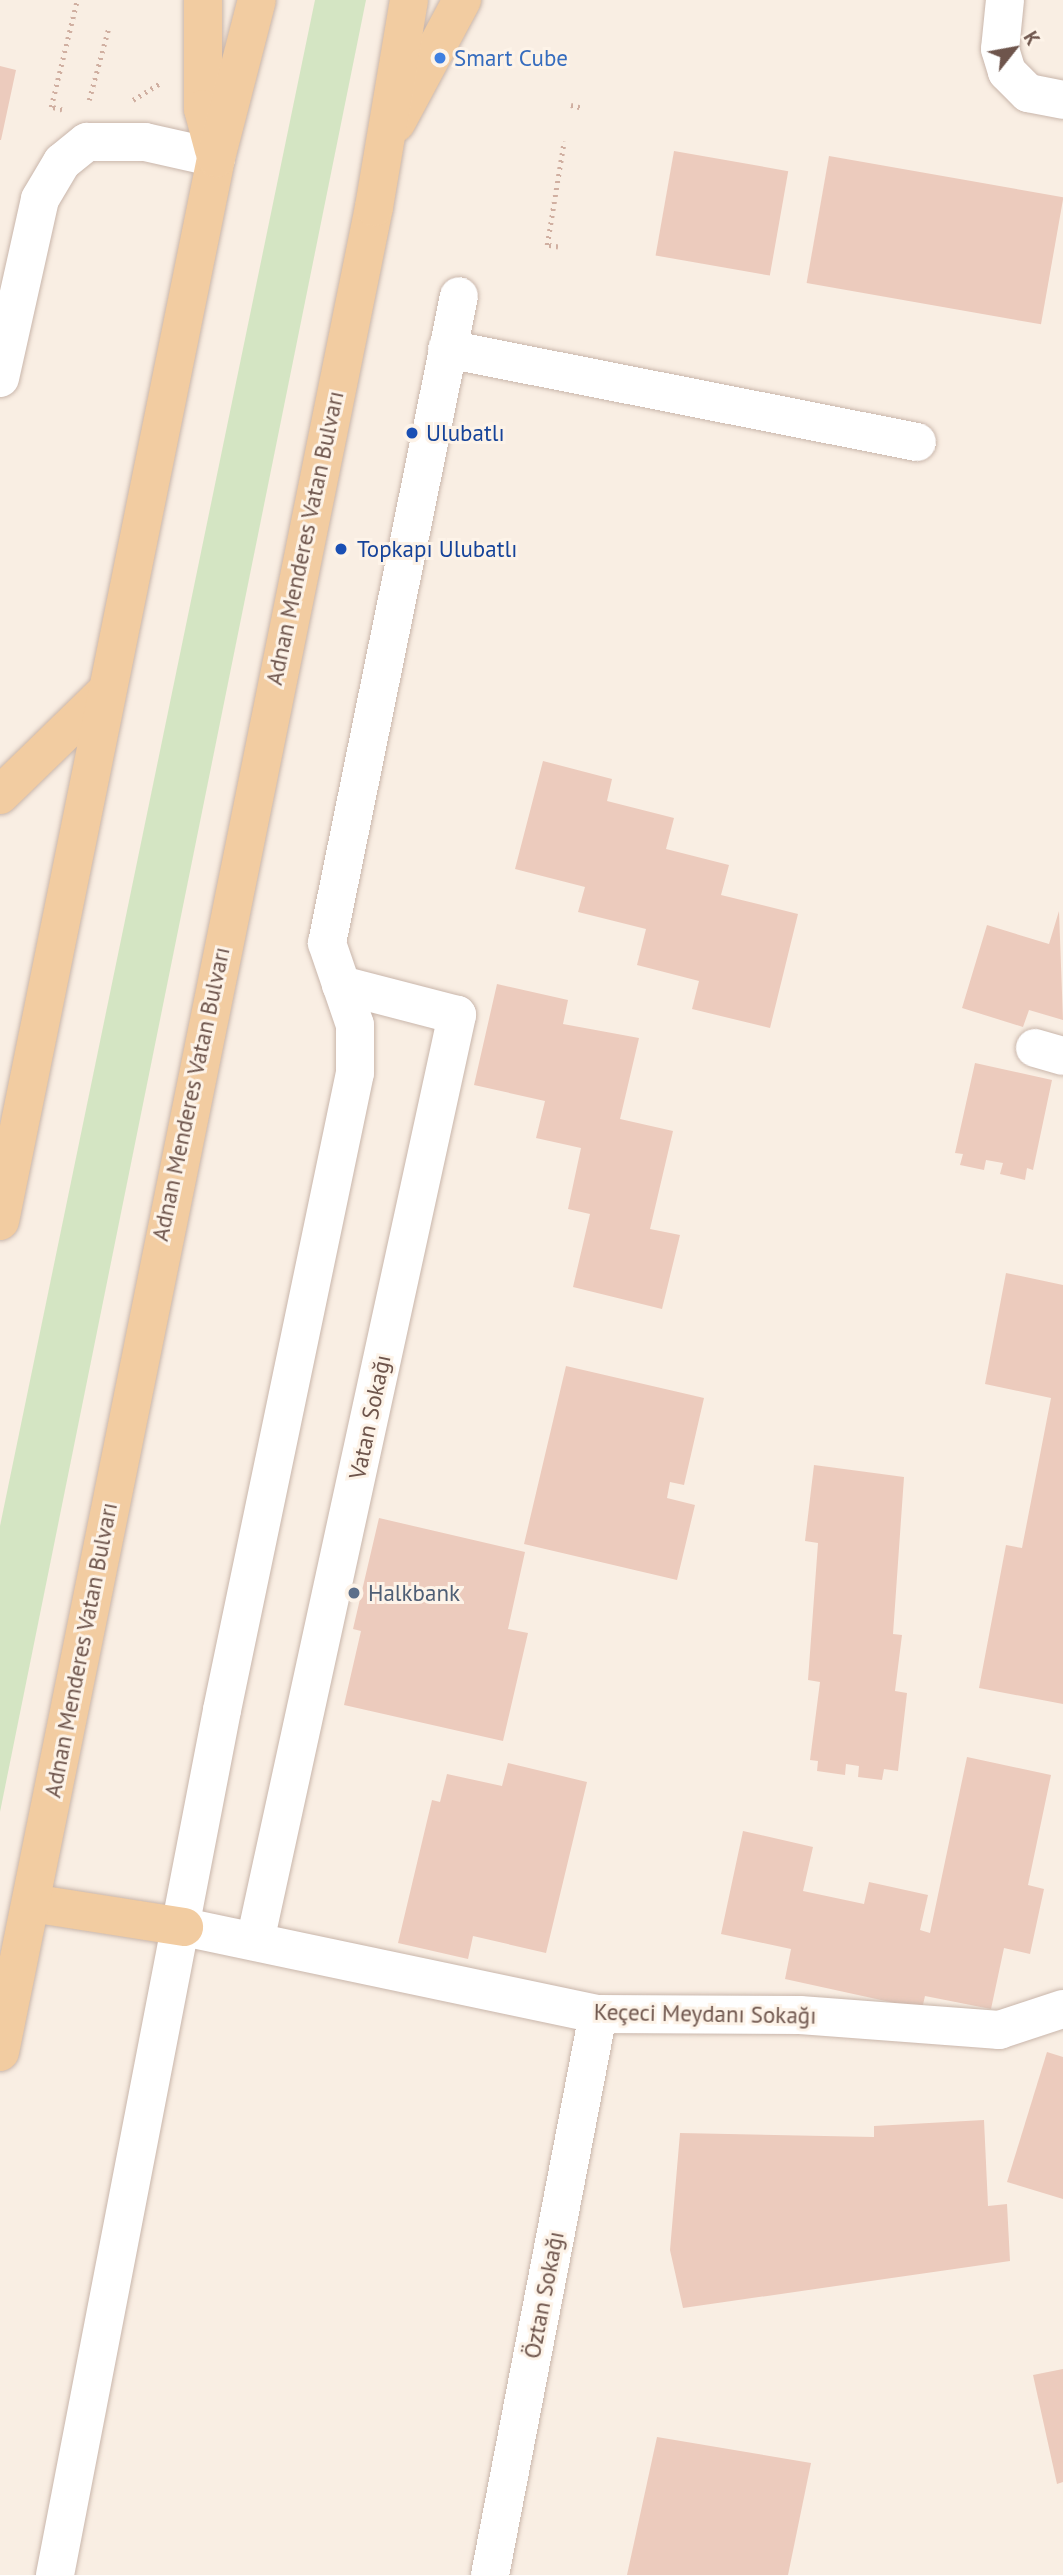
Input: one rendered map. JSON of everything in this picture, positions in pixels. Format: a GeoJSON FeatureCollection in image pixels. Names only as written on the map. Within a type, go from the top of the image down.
{"type":"FeatureCollection","features":[{"type":"Feature","properties":{"kind":"main road"},"geometry":{"type":"LineString","coordinates":[[203,0],[203,109],[216,158]]}},
{"type":"Feature","properties":{"kind":"main road"},"geometry":{"type":"LineString","coordinates":[[0,1221],[216,158],[257,0]]}},
{"type":"Feature","properties":{"kind":"main road","name":"Adnan Menderes Vatan Bulvarı"},"geometry":{"type":"LineString","coordinates":[[0,2052],[387,136],[409,0]]}},
{"type":"Feature","properties":{"kind":"main road"},"geometry":{"type":"LineString","coordinates":[[387,136],[414,98],[462,0]]}},
{"type":"Feature","properties":{"kind":"main road"},"geometry":{"type":"LineString","coordinates":[[0,795],[107,691]]}},
{"type":"Feature","properties":{"kind":"main road"},"geometry":{"type":"LineString","coordinates":[[31,1903],[184,1927]]}},
{"type":"Feature","properties":{"kind":"street"},"geometry":{"type":"LineString","coordinates":[[1005,0],[1000,49],[1007,72],[1028,93],[1063,100]]}},
{"type":"Feature","properties":{"kind":"street"},"geometry":{"type":"LineString","coordinates":[[0,378],[40,199],[62,162],[88,142],[145,142],[216,158]]}},
{"type":"Feature","properties":{"kind":"street"},"geometry":{"type":"LineString","coordinates":[[55,2575],[184,1927],[222,1710],[355,1073],[355,1025],[327,943],[335,885],[459,296]]}},
{"type":"Feature","properties":{"kind":"street"},"geometry":{"type":"LineString","coordinates":[[447,349],[917,442]]}},
{"type":"Feature","properties":{"kind":"street","name":"Vatan Sokağı"},"geometry":{"type":"LineString","coordinates":[[256,1937],[457,1015],[341,985]]}},
{"type":"Feature","properties":{"kind":"street","name":"Keçeci Meydanı Sokağı"},"geometry":{"type":"LineString","coordinates":[[184,1927],[256,1937],[598,2014],[800,2015],[999,2030],[1063,2009]]}},
{"type":"Feature","properties":{"kind":"street","name":"Öztan Sokağı"},"geometry":{"type":"LineString","coordinates":[[490,2575],[598,2014]]}},
{"type":"Feature","properties":{"kind":"path"},"geometry":{"type":"LineString","coordinates":[[73,113],[51,107],[77,0]]}},
{"type":"Feature","properties":{"kind":"path"},"geometry":{"type":"LineString","coordinates":[[93,90],[108,30]]}},
{"type":"Feature","properties":{"kind":"path"},"geometry":{"type":"LineString","coordinates":[[127,104],[159,84]]}},
{"type":"Feature","properties":{"kind":"path"},"geometry":{"type":"LineString","coordinates":[[571,105],[583,108]]}},
{"type":"Feature","properties":{"kind":"path"},"geometry":{"type":"LineString","coordinates":[[558,247],[547,245],[564,141]]}},
{"type":"Feature","properties":{"kind":"green space"},"geometry":{"type":"Polygon","coordinates":[[[315,0],[366,0],[0,1812],[0,1526],[315,0]]]}},
{"type":"Feature","properties":{"kind":"building"},"geometry":{"type":"Polygon","coordinates":[[[0,66],[16,70],[1,140],[0,140],[0,66]]]}},
{"type":"Feature","properties":{"kind":"building"},"geometry":{"type":"Polygon","coordinates":[[[674,151],[788,171],[770,276],[656,255],[674,151]]]}},
{"type":"Feature","properties":{"kind":"building"},"geometry":{"type":"Polygon","coordinates":[[[829,156],[1063,197],[1041,324],[807,283],[829,156]]]}},
{"type":"Feature","properties":{"kind":"building"},"geometry":{"type":"Polygon","coordinates":[[[543,761],[612,779],[607,801],[674,818],[666,849],[729,865],[721,895],[798,914],[770,1028],[692,1009],[699,981],[637,965],[646,929],[578,912],[585,887],[515,869],[543,761]]]}},
{"type":"Feature","properties":{"kind":"building"},"geometry":{"type":"Polygon","coordinates":[[[1059,911],[1063,1020],[1029,1010],[1023,1027],[962,1008],[987,925],[1049,944],[1059,911]]]}},
{"type":"Feature","properties":{"kind":"building"},"geometry":{"type":"Polygon","coordinates":[[[497,984],[568,1000],[563,1024],[639,1038],[620,1119],[673,1131],[650,1229],[680,1235],[662,1309],[573,1287],[590,1214],[568,1209],[581,1148],[536,1138],[545,1101],[474,1085],[497,984]]]}},
{"type":"Feature","properties":{"kind":"building"},"geometry":{"type":"Polygon","coordinates":[[[975,1063],[1052,1080],[1033,1170],[1027,1168],[1025,1180],[1000,1174],[1003,1163],[986,1160],[984,1170],[960,1165],[963,1154],[955,1153],[975,1063]]]}},
{"type":"Feature","properties":{"kind":"building"},"geometry":{"type":"Polygon","coordinates":[[[1006,1273],[1063,1285],[1063,1704],[979,1688],[1006,1545],[1022,1548],[1051,1398],[985,1384],[1006,1273]]]}},
{"type":"Feature","properties":{"kind":"building"},"geometry":{"type":"Polygon","coordinates":[[[566,1366],[704,1398],[684,1485],[670,1482],[667,1498],[695,1505],[677,1580],[524,1544],[566,1366]]]}},
{"type":"Feature","properties":{"kind":"building"},"geometry":{"type":"Polygon","coordinates":[[[814,1465],[904,1477],[893,1634],[902,1635],[895,1691],[907,1693],[898,1771],[884,1769],[882,1780],[858,1777],[859,1766],[846,1764],[845,1775],[817,1771],[818,1761],[810,1760],[820,1682],[808,1680],[818,1543],[805,1541],[814,1465]]]}},
{"type":"Feature","properties":{"kind":"building"},"geometry":{"type":"Polygon","coordinates":[[[379,1518],[525,1552],[508,1629],[528,1633],[503,1741],[344,1705],[361,1631],[353,1629],[379,1518]]]}},
{"type":"Feature","properties":{"kind":"building"},"geometry":{"type":"Polygon","coordinates":[[[967,1757],[1051,1775],[1028,1885],[1044,1889],[1030,1954],[1004,1948],[991,2009],[925,1996],[922,2009],[785,1979],[791,1949],[721,1934],[743,1831],[813,1847],[803,1891],[864,1904],[869,1882],[928,1895],[920,1930],[930,1933],[967,1757]]]}},
{"type":"Feature","properties":{"kind":"building"},"geometry":{"type":"Polygon","coordinates":[[[508,1763],[587,1782],[546,1953],[473,1936],[468,1959],[398,1943],[432,1800],[440,1802],[447,1774],[502,1786],[508,1763]]]}},
{"type":"Feature","properties":{"kind":"building"},"geometry":{"type":"Polygon","coordinates":[[[1047,2052],[1063,2057],[1063,2199],[1007,2182],[1047,2052]]]}},
{"type":"Feature","properties":{"kind":"building"},"geometry":{"type":"Polygon","coordinates":[[[984,2120],[988,2206],[1007,2204],[1010,2261],[683,2308],[670,2250],[680,2133],[874,2137],[874,2126],[984,2120]]]}},
{"type":"Feature","properties":{"kind":"building"},"geometry":{"type":"Polygon","coordinates":[[[1063,2369],[1063,2482],[1057,2484],[1033,2375],[1063,2369]]]}},
{"type":"Feature","properties":{"kind":"building"},"geometry":{"type":"Polygon","coordinates":[[[657,2437],[811,2463],[788,2575],[627,2575],[657,2437]]]}},
{"type":"Feature","properties":{"kind":"place","name":"Smart Cube"},"geometry":{"type":"Point","coordinates":[440,58]}},
{"type":"Feature","properties":{"kind":"place","name":"Ulubatlı"},"geometry":{"type":"Point","coordinates":[412,433]}},
{"type":"Feature","properties":{"kind":"place","name":"Topkapı Ulubatlı"},"geometry":{"type":"Point","coordinates":[341,549]}},
{"type":"Feature","properties":{"kind":"place","name":"Halkbank"},"geometry":{"type":"Point","coordinates":[354,1593]}}]}
